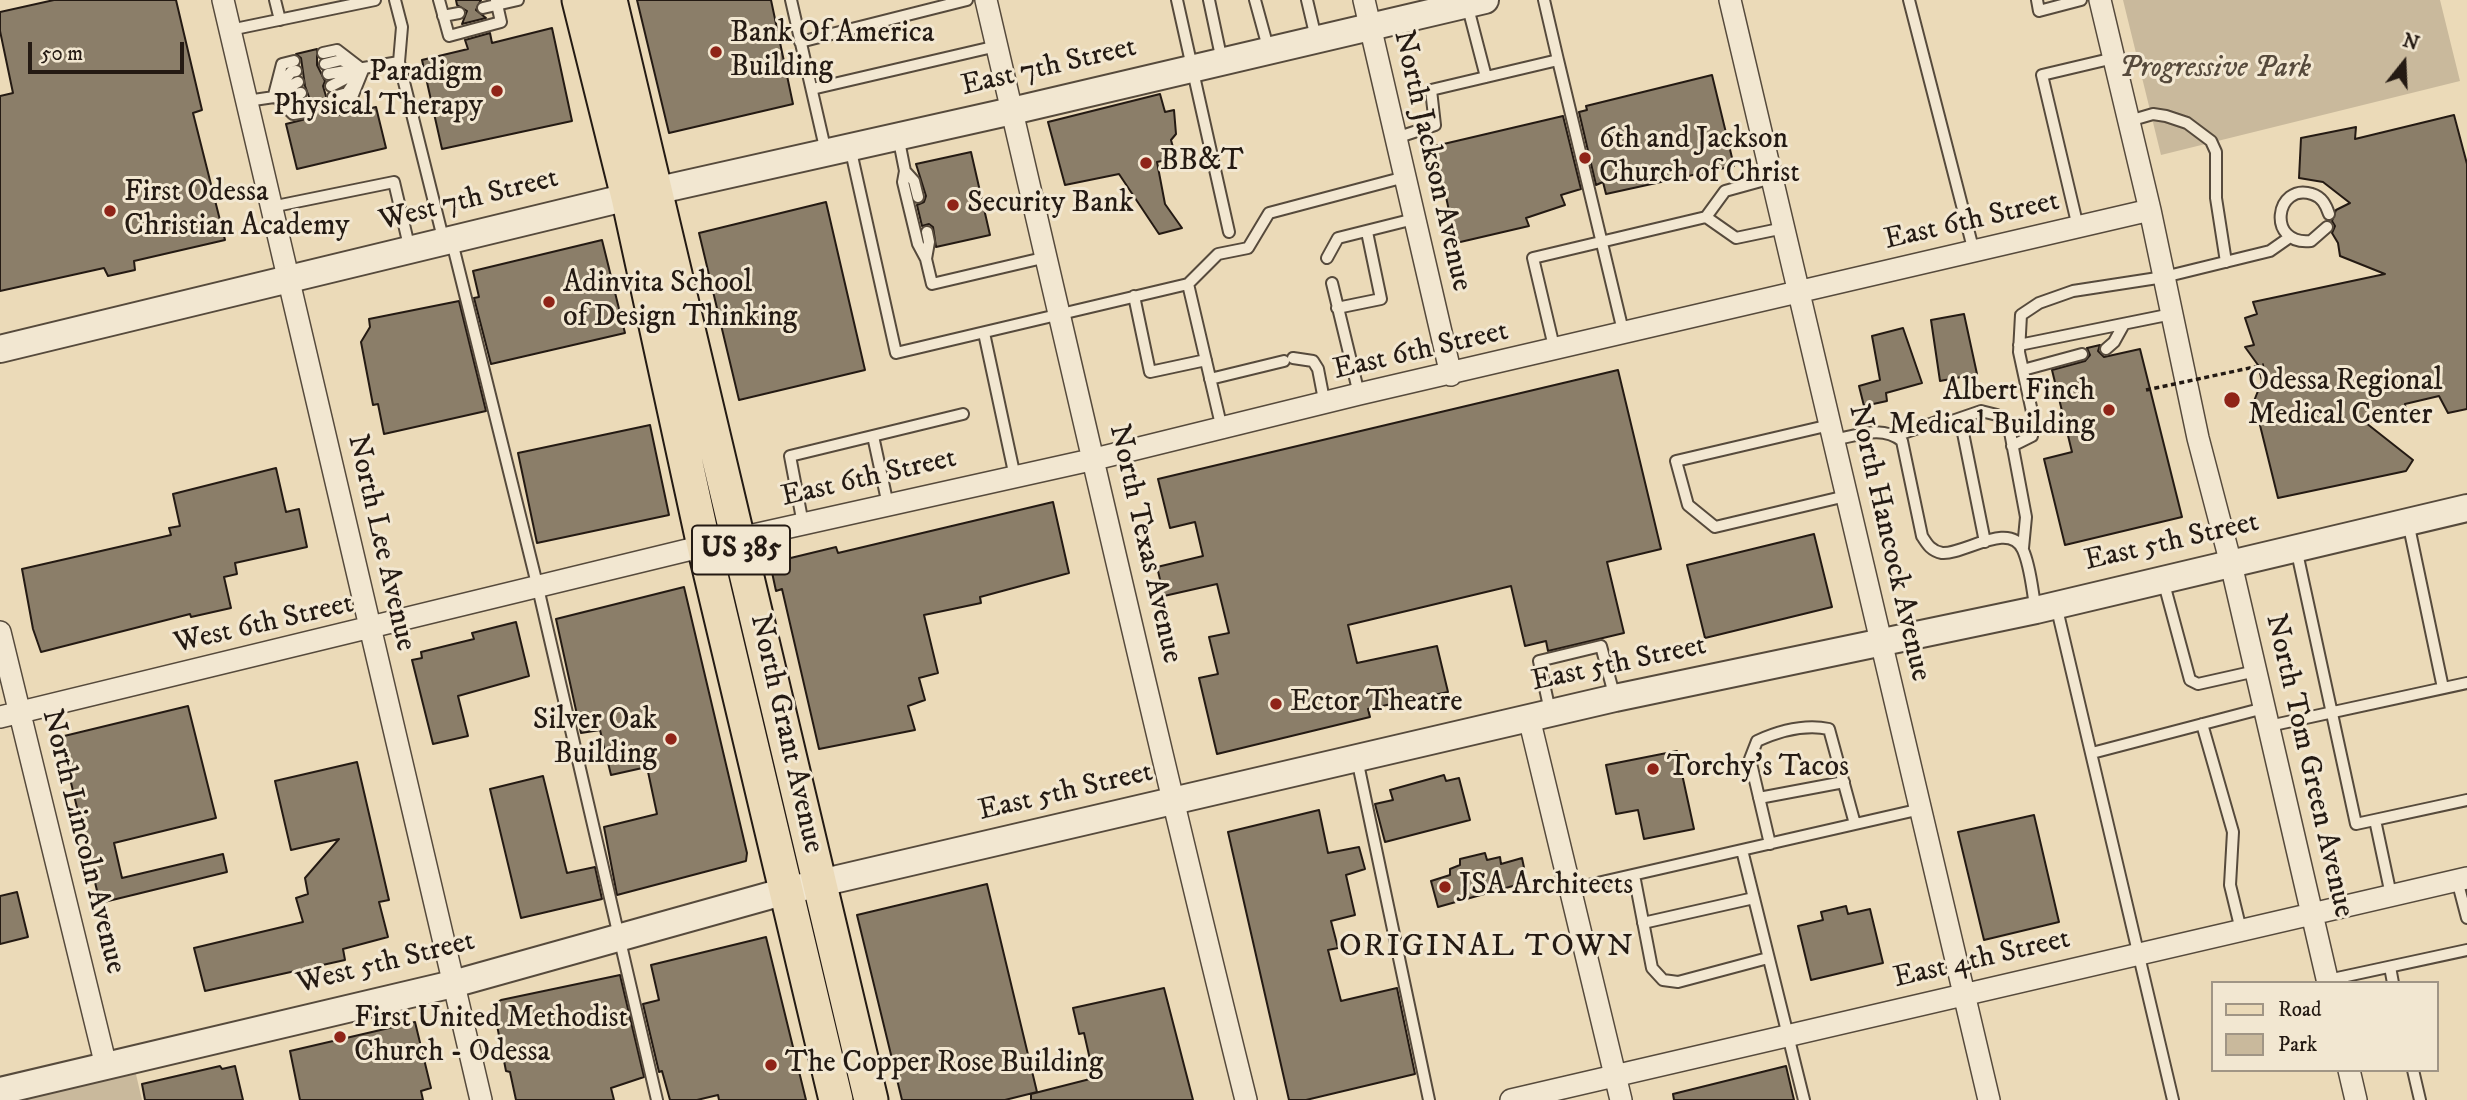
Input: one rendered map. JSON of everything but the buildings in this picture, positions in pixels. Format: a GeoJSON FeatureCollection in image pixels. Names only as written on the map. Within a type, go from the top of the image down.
{"type":"FeatureCollection","features":[{"type":"Feature","properties":{"kind":"main road","name":"North Grant Avenue"},"geometry":{"type":"LineString","coordinates":[[579,0],[642,193],[739,539],[871,1100]]}},
{"type":"Feature","properties":{"kind":"main road","name":"North Grant Avenue"},"geometry":{"type":"LineString","coordinates":[[610,0],[704,546],[836,1100]]}},
{"type":"Feature","properties":{"kind":"street","name":"North Lee Avenue"},"geometry":{"type":"LineString","coordinates":[[223,0],[481,1100]]}},
{"type":"Feature","properties":{"kind":"street","name":"North Texas Avenue"},"geometry":{"type":"LineString","coordinates":[[986,0],[1095,459],[1172,802],[1246,1100]]}},
{"type":"Feature","properties":{"kind":"street","name":"North Jackson Avenue"},"geometry":{"type":"LineString","coordinates":[[1364,0],[1451,375]]}},
{"type":"Feature","properties":{"kind":"street","name":"North Hancock Avenue"},"geometry":{"type":"LineString","coordinates":[[1730,0],[1989,1100]]}},
{"type":"Feature","properties":{"kind":"street"},"geometry":{"type":"LineString","coordinates":[[2100,0],[2150,210]]}},
{"type":"Feature","properties":{"kind":"street","name":"East 7th Street"},"geometry":{"type":"LineString","coordinates":[[642,193],[1012,111],[1476,2]]}},
{"type":"Feature","properties":{"kind":"street","name":"West 7th Street"},"geometry":{"type":"LineString","coordinates":[[0,348],[288,281],[642,193]]}},
{"type":"Feature","properties":{"kind":"street","name":"East 6th Street"},"geometry":{"type":"LineString","coordinates":[[704,546],[1095,459],[1325,405],[1359,394],[1624,335],[2150,210]]}},
{"type":"Feature","properties":{"kind":"street","name":"North Tom Green Avenue"},"geometry":{"type":"LineString","coordinates":[[2150,210],[2198,438],[2231,564],[2328,981]]}},
{"type":"Feature","properties":{"kind":"street","name":"East 5th Street"},"geometry":{"type":"LineString","coordinates":[[786,891],[1615,698],[2046,608],[2467,508]]}},
{"type":"Feature","properties":{"kind":"street","name":"West 6th Street"},"geometry":{"type":"LineString","coordinates":[[10,715],[370,630],[704,546]]}},
{"type":"Feature","properties":{"kind":"street","name":"North Lincoln Avenue"},"geometry":{"type":"LineString","coordinates":[[0,632],[10,715],[106,1066]]}},
{"type":"Feature","properties":{"kind":"street"},"geometry":{"type":"LineString","coordinates":[[1540,716],[1571,889],[1621,1100]]}},
{"type":"Feature","properties":{"kind":"street","name":"East 4th Street"},"geometry":{"type":"LineString","coordinates":[[1511,1100],[2462,879]]}},
{"type":"Feature","properties":{"kind":"street","name":"West 5th Street"},"geometry":{"type":"LineString","coordinates":[[0,1091],[453,984],[786,891]]}},
{"type":"Feature","properties":{"kind":"street"},"geometry":{"type":"LineString","coordinates":[[2349,1072],[2356,1100]]}},
{"type":"Feature","properties":{"kind":"lane"},"geometry":{"type":"LineString","coordinates":[[275,0],[280,20]]}},
{"type":"Feature","properties":{"kind":"lane"},"geometry":{"type":"LineString","coordinates":[[318,11],[330,0]]}},
{"type":"Feature","properties":{"kind":"lane"},"geometry":{"type":"LineString","coordinates":[[230,30],[375,0]]}},
{"type":"Feature","properties":{"kind":"lane"},"geometry":{"type":"LineString","coordinates":[[395,0],[402,27],[399,62],[538,588],[657,1100]]}},
{"type":"Feature","properties":{"kind":"lane"},"geometry":{"type":"LineString","coordinates":[[439,0],[449,36],[501,22],[496,2]]}},
{"type":"Feature","properties":{"kind":"lane"},"geometry":{"type":"LineString","coordinates":[[483,8],[496,2],[517,0]]}},
{"type":"Feature","properties":{"kind":"lane"},"geometry":{"type":"LineString","coordinates":[[791,0],[812,89],[838,150],[896,353],[1188,284],[1218,254],[1248,248],[1269,213],[1405,177]]}},
{"type":"Feature","properties":{"kind":"lane"},"geometry":{"type":"LineString","coordinates":[[800,42],[967,0]]}},
{"type":"Feature","properties":{"kind":"lane"},"geometry":{"type":"LineString","coordinates":[[1177,0],[1229,232]]}},
{"type":"Feature","properties":{"kind":"lane"},"geometry":{"type":"LineString","coordinates":[[1209,0],[1222,61]]}},
{"type":"Feature","properties":{"kind":"lane"},"geometry":{"type":"LineString","coordinates":[[1255,0],[1269,51]]}},
{"type":"Feature","properties":{"kind":"lane"},"geometry":{"type":"LineString","coordinates":[[1307,0],[1317,39]]}},
{"type":"Feature","properties":{"kind":"lane"},"geometry":{"type":"LineString","coordinates":[[1544,0],[1624,335]]}},
{"type":"Feature","properties":{"kind":"lane"},"geometry":{"type":"LineString","coordinates":[[1909,0],[1974,252]]}},
{"type":"Feature","properties":{"kind":"lane"},"geometry":{"type":"LineString","coordinates":[[2036,0],[2039,11],[2081,0]]}},
{"type":"Feature","properties":{"kind":"lane"},"geometry":{"type":"LineString","coordinates":[[1476,2],[1486,77]]}},
{"type":"Feature","properties":{"kind":"lane"},"geometry":{"type":"LineString","coordinates":[[443,16],[459,13]]}},
{"type":"Feature","properties":{"kind":"lane"},"geometry":{"type":"LineString","coordinates":[[812,89],[997,46]]}},
{"type":"Feature","properties":{"kind":"lane"},"geometry":{"type":"LineString","coordinates":[[329,80],[337,50],[363,70]]}},
{"type":"Feature","properties":{"kind":"lane"},"geometry":{"type":"LineString","coordinates":[[2078,227],[2042,75],[2114,58]]}},
{"type":"Feature","properties":{"kind":"lane"},"geometry":{"type":"LineString","coordinates":[[1396,138],[1435,125],[1431,90],[1558,60]]}},
{"type":"Feature","properties":{"kind":"lane"},"geometry":{"type":"LineString","coordinates":[[329,80],[399,62]]}},
{"type":"Feature","properties":{"kind":"lane"},"geometry":{"type":"LineString","coordinates":[[282,64],[300,87],[297,106],[274,95],[282,64]]}},
{"type":"Feature","properties":{"kind":"lane"},"geometry":{"type":"LineString","coordinates":[[329,80],[350,102],[363,70]]}},
{"type":"Feature","properties":{"kind":"lane"},"geometry":{"type":"LineString","coordinates":[[247,101],[300,87]]}},
{"type":"Feature","properties":{"kind":"lane"},"geometry":{"type":"LineString","coordinates":[[2129,121],[2153,114],[2166,116],[2187,123],[2211,141],[2216,152],[2216,198],[2226,262]]}},
{"type":"Feature","properties":{"kind":"lane"},"geometry":{"type":"LineString","coordinates":[[898,136],[905,170],[903,182],[918,244],[926,258],[932,284],[1047,257]]}},
{"type":"Feature","properties":{"kind":"lane"},"geometry":{"type":"LineString","coordinates":[[905,170],[914,181],[918,197]]}},
{"type":"Feature","properties":{"kind":"lane"},"geometry":{"type":"LineString","coordinates":[[1555,351],[1533,258],[1706,217],[1725,191],[1772,178]]}},
{"type":"Feature","properties":{"kind":"lane"},"geometry":{"type":"LineString","coordinates":[[271,208],[394,182],[410,250]]}},
{"type":"Feature","properties":{"kind":"lane"},"geometry":{"type":"LineString","coordinates":[[2327,227],[2311,241],[2290,237],[2281,224],[2280,216],[2286,201],[2299,193],[2315,195],[2322,200],[2329,214]]}},
{"type":"Feature","properties":{"kind":"lane"},"geometry":{"type":"LineString","coordinates":[[1706,217],[1735,238],[1784,228]]}},
{"type":"Feature","properties":{"kind":"lane"},"geometry":{"type":"LineString","coordinates":[[1326,258],[1338,238],[1414,219]]}},
{"type":"Feature","properties":{"kind":"lane"},"geometry":{"type":"LineString","coordinates":[[926,258],[929,242],[927,232]]}},
{"type":"Feature","properties":{"kind":"lane"},"geometry":{"type":"LineString","coordinates":[[1337,308],[1381,299],[1367,232]]}},
{"type":"Feature","properties":{"kind":"lane"},"geometry":{"type":"LineString","coordinates":[[2012,446],[2032,436],[2034,421],[2019,345],[2021,316],[2039,303],[2073,291],[2164,277],[2226,262],[2270,251],[2290,237]]}},
{"type":"Feature","properties":{"kind":"lane"},"geometry":{"type":"LineString","coordinates":[[1188,284],[1222,429]]}},
{"type":"Feature","properties":{"kind":"lane"},"geometry":{"type":"LineString","coordinates":[[1332,284],[1359,394]]}},
{"type":"Feature","properties":{"kind":"lane"},"geometry":{"type":"LineString","coordinates":[[1133,296],[1150,372],[1206,360]]}},
{"type":"Feature","properties":{"kind":"lane"},"geometry":{"type":"LineString","coordinates":[[2019,345],[2172,314]]}},
{"type":"Feature","properties":{"kind":"lane"},"geometry":{"type":"LineString","coordinates":[[2106,349],[2115,342],[2124,324]]}},
{"type":"Feature","properties":{"kind":"lane"},"geometry":{"type":"LineString","coordinates":[[984,333],[1015,477]]}},
{"type":"Feature","properties":{"kind":"lane"},"geometry":{"type":"LineString","coordinates":[[2023,370],[2082,354]]}},
{"type":"Feature","properties":{"kind":"lane"},"geometry":{"type":"LineString","coordinates":[[1210,379],[1288,359],[1313,361],[1318,369],[1325,405]]}},
{"type":"Feature","properties":{"kind":"lane"},"geometry":{"type":"LineString","coordinates":[[1895,436],[1981,411],[1997,415],[2010,432],[2026,517],[2023,548],[2046,608],[2092,753],[2174,1100]]}},
{"type":"Feature","properties":{"kind":"lane"},"geometry":{"type":"LineString","coordinates":[[803,524],[790,456],[963,414]]}},
{"type":"Feature","properties":{"kind":"lane"},"geometry":{"type":"LineString","coordinates":[[1952,421],[1962,428],[1985,542]]}},
{"type":"Feature","properties":{"kind":"lane"},"geometry":{"type":"LineString","coordinates":[[1846,496],[1715,527],[1688,505],[1676,461],[1832,433],[1881,431],[1902,441],[1922,536],[1930,548],[1943,553],[2002,538],[2013,540],[2023,548]]}},
{"type":"Feature","properties":{"kind":"lane"},"geometry":{"type":"LineString","coordinates":[[873,436],[888,505]]}},
{"type":"Feature","properties":{"kind":"lane"},"geometry":{"type":"LineString","coordinates":[[2408,522],[2443,688]]}},
{"type":"Feature","properties":{"kind":"lane"},"geometry":{"type":"LineString","coordinates":[[2296,548],[2357,824],[2467,800]]}},
{"type":"Feature","properties":{"kind":"lane"},"geometry":{"type":"LineString","coordinates":[[2164,580],[2190,680],[2198,684],[2256,671]]}},
{"type":"Feature","properties":{"kind":"lane"},"geometry":{"type":"LineString","coordinates":[[1540,716],[1539,661],[1601,646],[1615,698]]}},
{"type":"Feature","properties":{"kind":"lane"},"geometry":{"type":"LineString","coordinates":[[2092,753],[2202,724],[2333,712],[2467,683]]}},
{"type":"Feature","properties":{"kind":"lane"},"geometry":{"type":"LineString","coordinates":[[2202,724],[2233,832],[2230,885],[2241,930]]}},
{"type":"Feature","properties":{"kind":"lane"},"geometry":{"type":"LineString","coordinates":[[1770,844],[1750,759],[1757,741],[1772,734],[1814,726],[1829,729],[1855,824]]}},
{"type":"Feature","properties":{"kind":"lane"},"geometry":{"type":"LineString","coordinates":[[1357,759],[1429,1100]]}},
{"type":"Feature","properties":{"kind":"lane"},"geometry":{"type":"LineString","coordinates":[[1759,798],[1844,782]]}},
{"type":"Feature","properties":{"kind":"lane"},"geometry":{"type":"LineString","coordinates":[[1571,889],[1921,809]]}},
{"type":"Feature","properties":{"kind":"lane"},"geometry":{"type":"LineString","coordinates":[[2375,820],[2391,895]]}},
{"type":"Feature","properties":{"kind":"lane"},"geometry":{"type":"LineString","coordinates":[[1742,850],[1768,958],[1791,1036],[1804,1100]]}},
{"type":"Feature","properties":{"kind":"lane"},"geometry":{"type":"LineString","coordinates":[[1634,875],[1652,968],[1663,980],[1678,982],[1768,958]]}},
{"type":"Feature","properties":{"kind":"lane"},"geometry":{"type":"LineString","coordinates":[[2462,879],[2467,918]]}},
{"type":"Feature","properties":{"kind":"lane"},"geometry":{"type":"LineString","coordinates":[[1643,923],[1754,898]]}},
{"type":"Feature","properties":{"kind":"lane"},"geometry":{"type":"LineString","coordinates":[[2328,981],[2467,950]]}},
{"type":"Feature","properties":{"kind":"lane"},"geometry":{"type":"LineString","coordinates":[[2389,967],[2392,981]]}},
{"type":"Feature","properties":{"kind":"lane"},"geometry":{"type":"LineString","coordinates":[[2413,1072],[2420,1100]]}},
{"type":"Feature","properties":{"kind":"path"},"geometry":{"type":"LineString","coordinates":[[2146,390],[2264,365]]}},
{"type":"Feature","properties":{"kind":"green space","name":"Progressive Park"},"geometry":{"type":"Polygon","coordinates":[[[2123,0],[2440,0],[2460,81],[2161,155],[2123,0]]]}},
{"type":"Feature","properties":{"kind":"green space"},"geometry":{"type":"Polygon","coordinates":[[[135,1070],[142,1100],[0,1100],[135,1070]]]}},
{"type":"Feature","properties":{"kind":"place","name":"Bank Of America Building"},"geometry":{"type":"Point","coordinates":[716,52]}},
{"type":"Feature","properties":{"kind":"place","name":"Paradigm Physical Therapy"},"geometry":{"type":"Point","coordinates":[497,91]}},
{"type":"Feature","properties":{"kind":"place","name":"6th and Jackson Church of Christ"},"geometry":{"type":"Point","coordinates":[1585,158]}},
{"type":"Feature","properties":{"kind":"place","name":"BB&T"},"geometry":{"type":"Point","coordinates":[1146,163]}},
{"type":"Feature","properties":{"kind":"place","name":"Security Bank"},"geometry":{"type":"Point","coordinates":[953,205]}},
{"type":"Feature","properties":{"kind":"place","name":"First Odessa Christian Academy"},"geometry":{"type":"Point","coordinates":[110,211]}},
{"type":"Feature","properties":{"kind":"place","name":"Adinvita School of Design Thinking"},"geometry":{"type":"Point","coordinates":[549,302]}},
{"type":"Feature","properties":{"kind":"place","name":"Odessa Regional Medical Center"},"geometry":{"type":"Point","coordinates":[2232,400]}},
{"type":"Feature","properties":{"kind":"place","name":"Albert Finch Medical Building"},"geometry":{"type":"Point","coordinates":[2109,410]}},
{"type":"Feature","properties":{"kind":"place","name":"Ector Theatre"},"geometry":{"type":"Point","coordinates":[1276,704]}},
{"type":"Feature","properties":{"kind":"place","name":"Silver Oak Building"},"geometry":{"type":"Point","coordinates":[671,739]}},
{"type":"Feature","properties":{"kind":"place","name":"Torchy's Tacos"},"geometry":{"type":"Point","coordinates":[1653,769]}},
{"type":"Feature","properties":{"kind":"place","name":"JSA Architects"},"geometry":{"type":"Point","coordinates":[1445,887]}},
{"type":"Feature","properties":{"kind":"place","name":"First United Methodist Church - Odessa"},"geometry":{"type":"Point","coordinates":[340,1037]}},
{"type":"Feature","properties":{"kind":"place","name":"The Copper Rose Building"},"geometry":{"type":"Point","coordinates":[771,1065]}},
{"type":"Feature","properties":{"kind":"district","name":"ORIGINAL TOWN"},"geometry":{"type":"Point","coordinates":[1487,948]}}]}
